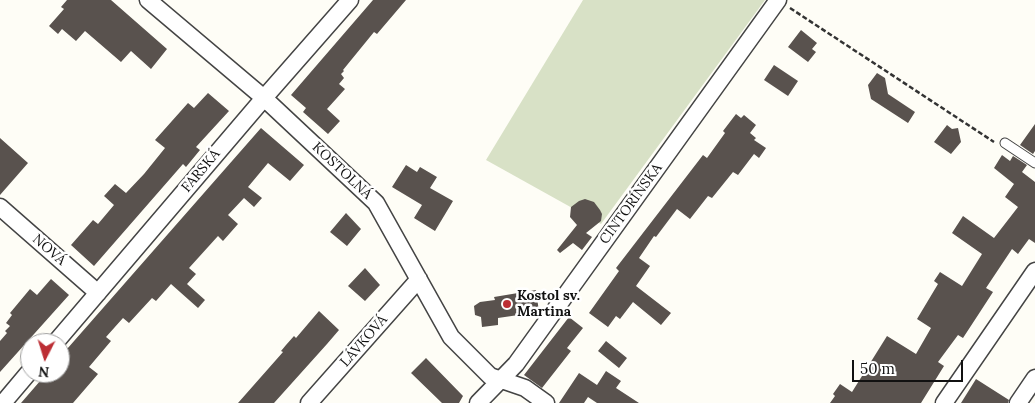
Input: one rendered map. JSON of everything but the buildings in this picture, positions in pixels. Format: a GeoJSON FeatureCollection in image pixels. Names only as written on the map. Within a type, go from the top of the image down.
{"type":"FeatureCollection","features":[{"type":"Feature","properties":{"kind":"street","name":"KOSTOLNÁ"},"geometry":{"type":"LineString","coordinates":[[148,0],[264,98],[376,203],[451,337],[490,376],[524,388],[546,403]]}},
{"type":"Feature","properties":{"kind":"street","name":"FARSKÁ"},"geometry":{"type":"LineString","coordinates":[[63,333],[350,0]]}},
{"type":"Feature","properties":{"kind":"street","name":"CINTORÍNSKA"},"geometry":{"type":"LineString","coordinates":[[478,403],[516,364],[782,3]]}},
{"type":"Feature","properties":{"kind":"street","name":"NOVÁ"},"geometry":{"type":"LineString","coordinates":[[0,207],[98,293]]}},
{"type":"Feature","properties":{"kind":"street"},"geometry":{"type":"LineString","coordinates":[[944,403],[1035,271]]}},
{"type":"Feature","properties":{"kind":"street","name":"LÁVKOVÁ"},"geometry":{"type":"LineString","coordinates":[[309,403],[419,279]]}},
{"type":"Feature","properties":{"kind":"street"},"geometry":{"type":"LineString","coordinates":[[1018,403],[1035,378]]}},
{"type":"Feature","properties":{"kind":"street"},"geometry":{"type":"LineString","coordinates":[[3,403],[20,383]]}},
{"type":"Feature","properties":{"kind":"lane"},"geometry":{"type":"LineString","coordinates":[[1003,145],[1035,163]]}},
{"type":"Feature","properties":{"kind":"path"},"geometry":{"type":"LineString","coordinates":[[782,3],[1003,145]]}},
{"type":"Feature","properties":{"kind":"green space"},"geometry":{"type":"Polygon","coordinates":[[[583,0],[765,0],[601,224],[486,160],[583,0]]]}},
{"type":"Feature","properties":{"kind":"place","name":"Kostol sv. Martina"},"geometry":{"type":"Point","coordinates":[507,304]}}]}
